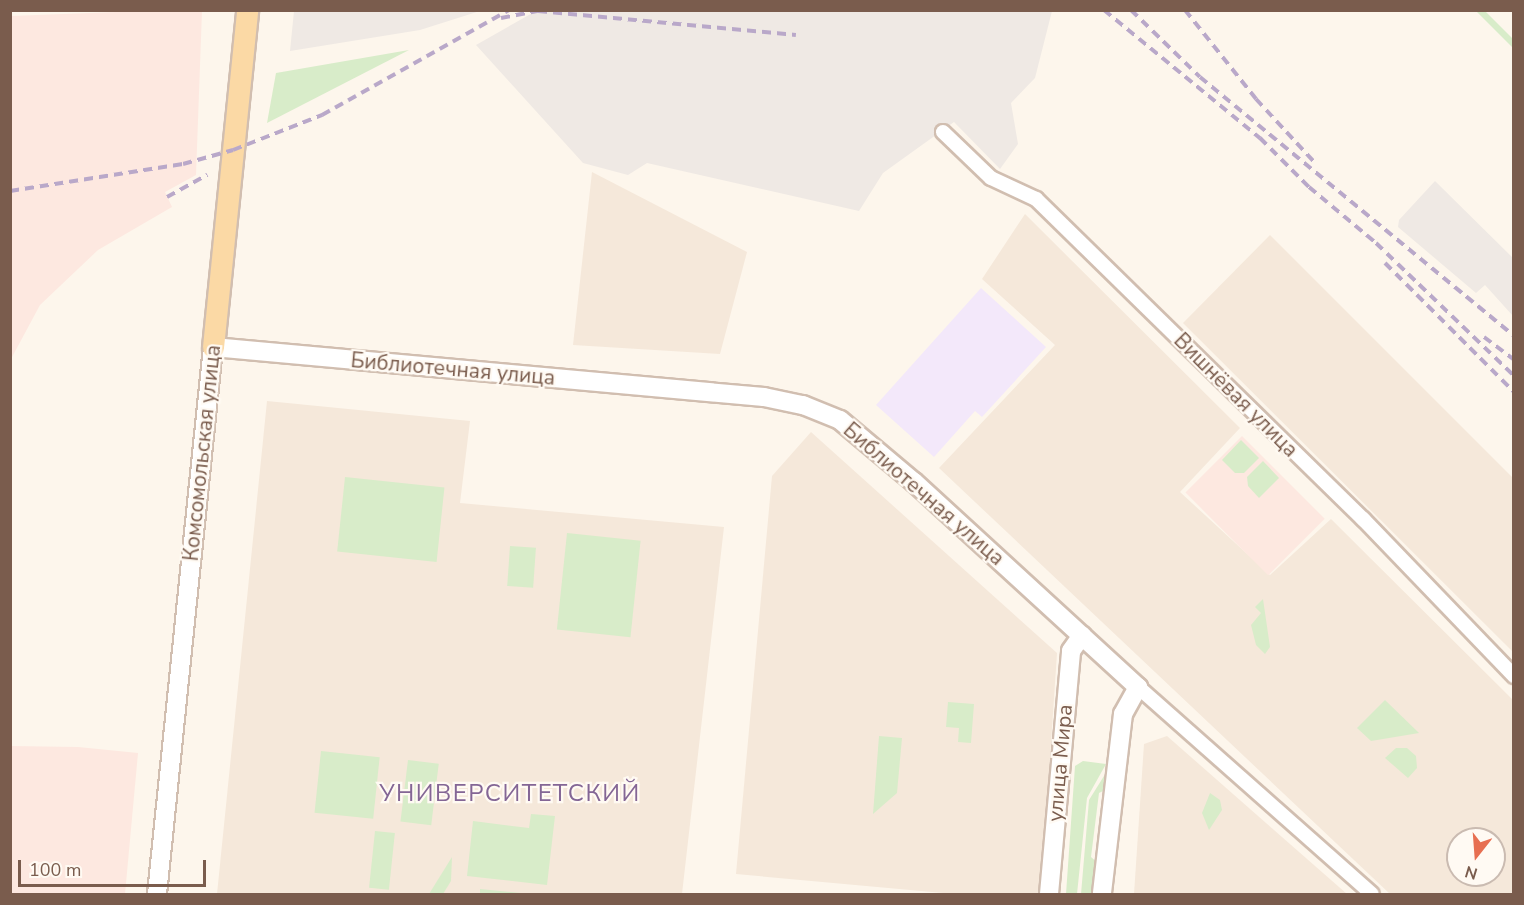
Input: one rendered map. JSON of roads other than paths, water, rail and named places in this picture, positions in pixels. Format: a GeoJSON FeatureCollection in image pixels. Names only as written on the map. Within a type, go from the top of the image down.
{"type":"FeatureCollection","features":[{"type":"Feature","properties":{"kind":"main road","name":"Комсомольская улица"},"geometry":{"type":"LineString","coordinates":[[213,347],[247,10]]}},
{"type":"Feature","properties":{"kind":"street","name":"Вишнёвая улица"},"geometry":{"type":"LineString","coordinates":[[943,132],[991,178],[1036,199],[1363,519],[1514,676]]}},
{"type":"Feature","properties":{"kind":"street","name":"Библиотечная улица"},"geometry":{"type":"LineString","coordinates":[[213,347],[764,397],[822,411],[840,420],[914,482],[1138,687],[1372,894]]}},
{"type":"Feature","properties":{"kind":"street","name":"Комсомольская улица"},"geometry":{"type":"LineString","coordinates":[[157,894],[213,347]]}},
{"type":"Feature","properties":{"kind":"street","name":"улица Мира"},"geometry":{"type":"LineString","coordinates":[[1049,894],[1071,651],[1082,635]]}},
{"type":"Feature","properties":{"kind":"street"},"geometry":{"type":"LineString","coordinates":[[1102,894],[1123,714],[1128,698],[1138,687]]}},
{"type":"Feature","properties":{"kind":"railway"},"geometry":{"type":"LineString","coordinates":[[10,191],[183,164],[233,150],[322,115],[509,10]]}},
{"type":"Feature","properties":{"kind":"railway"},"geometry":{"type":"LineString","coordinates":[[1104,10],[1260,138],[1309,187],[1376,243],[1514,376]]}},
{"type":"Feature","properties":{"kind":"railway"},"geometry":{"type":"LineString","coordinates":[[1131,10],[1200,77],[1514,336]]}},
{"type":"Feature","properties":{"kind":"railway"},"geometry":{"type":"LineString","coordinates":[[1185,10],[1256,99],[1315,163]]}},
{"type":"Feature","properties":{"kind":"railway"},"geometry":{"type":"LineString","coordinates":[[501,18],[538,11],[796,35]]}},
{"type":"Feature","properties":{"kind":"railway"},"geometry":{"type":"LineString","coordinates":[[167,197],[207,175]]}},
{"type":"Feature","properties":{"kind":"railway"},"geometry":{"type":"LineString","coordinates":[[1385,263],[1514,392]]}},
{"type":"Feature","properties":{"kind":"railway"},"geometry":{"type":"LineString","coordinates":[[1484,337],[1514,360]]}},
{"type":"Feature","properties":{"kind":"district","name":"УНИВЕРСИТЕТСКИЙ"},"geometry":{"type":"Point","coordinates":[510,794]}}]}
